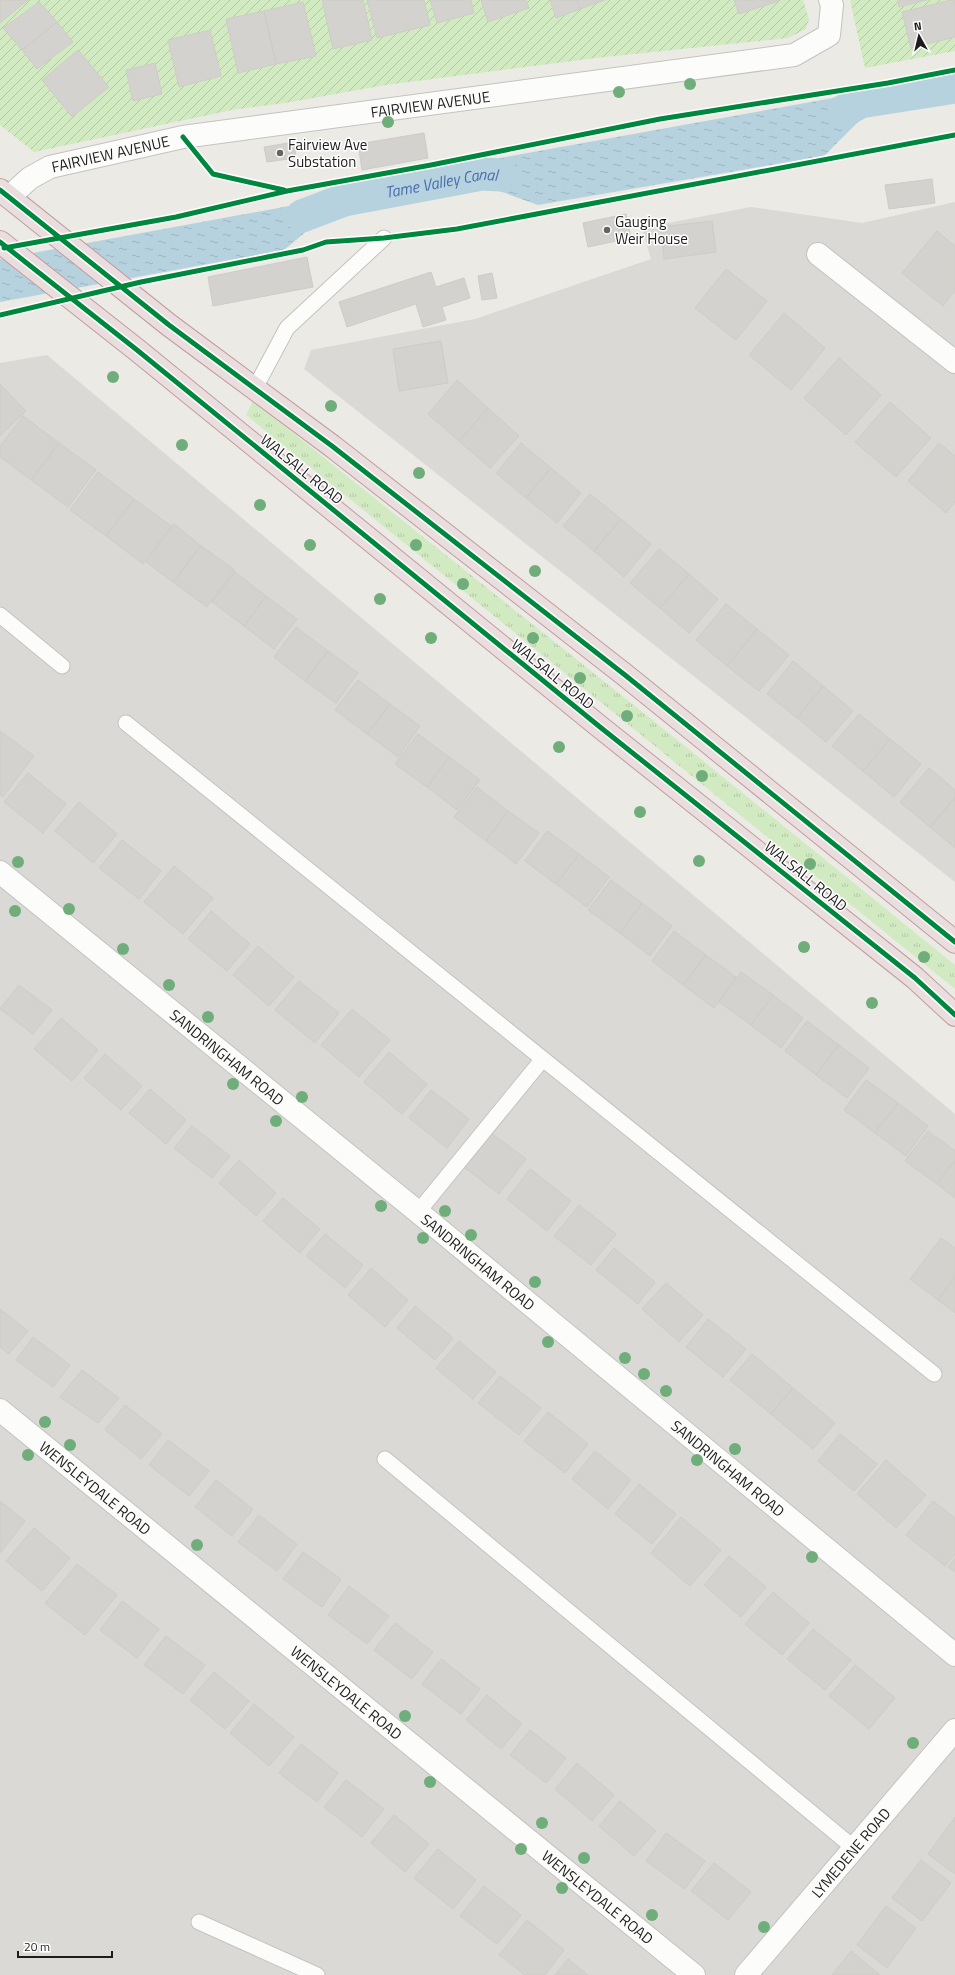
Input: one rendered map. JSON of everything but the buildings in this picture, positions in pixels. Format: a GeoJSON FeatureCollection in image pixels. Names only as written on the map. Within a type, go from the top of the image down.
{"type":"FeatureCollection","features":[{"type":"Feature","properties":{"kind":"highway"},"geometry":{"type":"LineString","coordinates":[[4,193],[169,325],[332,446],[625,675],[955,942]]}},
{"type":"Feature","properties":{"kind":"highway","name":"WALSALL ROAD"},"geometry":{"type":"LineString","coordinates":[[0,242],[137,350],[600,727],[915,978],[955,1015]]}},
{"type":"Feature","properties":{"kind":"street","name":"FAIRVIEW AVENUE"},"geometry":{"type":"LineString","coordinates":[[4,193],[50,167],[183,137],[794,55],[829,35],[831,2]]}},
{"type":"Feature","properties":{"kind":"street"},"geometry":{"type":"LineString","coordinates":[[818,254],[955,362]]}},
{"type":"Feature","properties":{"kind":"street","name":"SANDRINGHAM ROAD"},"geometry":{"type":"LineString","coordinates":[[0,872],[418,1212],[955,1655]]}},
{"type":"Feature","properties":{"kind":"street","name":"WENSLEYDALE ROAD"},"geometry":{"type":"LineString","coordinates":[[0,1410],[694,1975]]}},
{"type":"Feature","properties":{"kind":"street","name":"LYMEDENE ROAD"},"geometry":{"type":"LineString","coordinates":[[746,1975],[955,1730]]}},
{"type":"Feature","properties":{"kind":"lane"},"geometry":{"type":"LineString","coordinates":[[255,388],[287,328],[384,238]]}},
{"type":"Feature","properties":{"kind":"lane"},"geometry":{"type":"LineString","coordinates":[[0,615],[62,666]]}},
{"type":"Feature","properties":{"kind":"lane"},"geometry":{"type":"LineString","coordinates":[[126,723],[542,1060],[934,1374]]}},
{"type":"Feature","properties":{"kind":"lane"},"geometry":{"type":"LineString","coordinates":[[418,1212],[542,1060]]}},
{"type":"Feature","properties":{"kind":"lane"},"geometry":{"type":"LineString","coordinates":[[385,1459],[854,1848]]}},
{"type":"Feature","properties":{"kind":"lane"},"geometry":{"type":"LineString","coordinates":[[199,1922],[317,1975]]}},
{"type":"Feature","properties":{"kind":"shaded area"},"geometry":{"type":"Polygon","coordinates":[[[955,202],[955,882],[304,369],[311,350],[475,319],[651,259],[642,228],[751,207],[862,223],[955,202]]]}},
{"type":"Feature","properties":{"kind":"shaded area"},"geometry":{"type":"Polygon","coordinates":[[[47,355],[955,1114],[955,1975],[0,1975],[0,363],[47,355]]]}},
{"type":"Feature","properties":{"kind":"green space"},"geometry":{"type":"Polygon","coordinates":[[[0,0],[803,0],[809,19],[806,29],[788,38],[596,58],[386,85],[285,103],[232,110],[34,152],[0,125],[0,0]]]}},
{"type":"Feature","properties":{"kind":"green space"},"geometry":{"type":"Polygon","coordinates":[[[850,0],[955,0],[955,51],[865,68],[850,0]]]}},
{"type":"Feature","properties":{"kind":"green space"},"geometry":{"type":"Polygon","coordinates":[[[253,401],[675,738],[955,965],[955,989],[246,415],[253,401]]]}},
{"type":"Feature","properties":{"kind":"water"},"geometry":{"type":"Polygon","coordinates":[[[850,95],[888,97],[866,114],[824,156],[538,205],[480,184],[456,179],[500,158],[850,95]]]}},
{"type":"Feature","properties":{"kind":"water"},"geometry":{"type":"Polygon","coordinates":[[[344,200],[284,250],[0,302],[0,259],[316,201],[344,200]]]}},
{"type":"Feature","properties":{"kind":"waterway","name":"Tame Valley Canal"},"geometry":{"type":"LineString","coordinates":[[844,111],[860,102],[955,87]]}},
{"type":"Feature","properties":{"kind":"waterway","name":"Tame Valley Canal"},"geometry":{"type":"LineString","coordinates":[[302,216],[344,200],[482,174],[501,175]]}},
{"type":"Feature","properties":{"kind":"cycle path"},"geometry":{"type":"LineString","coordinates":[[4,248],[176,217],[287,191],[431,165],[660,119],[888,83],[955,70]]}},
{"type":"Feature","properties":{"kind":"cycle path"},"geometry":{"type":"LineString","coordinates":[[0,315],[141,282],[303,250],[326,242],[384,238],[457,229],[955,135]]}},
{"type":"Feature","properties":{"kind":"cycle path"},"geometry":{"type":"LineString","coordinates":[[183,137],[213,174],[284,190]]}},
{"type":"Feature","properties":{"kind":"cycle path"},"geometry":{"type":"LineString","coordinates":[[0,190],[169,325],[332,446],[625,675],[955,942]]}},
{"type":"Feature","properties":{"kind":"cycle path"},"geometry":{"type":"LineString","coordinates":[[0,242],[137,350],[600,727],[915,978],[955,1015]]}},
{"type":"Feature","properties":{"kind":"place","name":"Fairview Ave Substation"},"geometry":{"type":"Point","coordinates":[280,153]}},
{"type":"Feature","properties":{"kind":"place","name":"Gauging Weir House"},"geometry":{"type":"Point","coordinates":[607,230]}}]}
